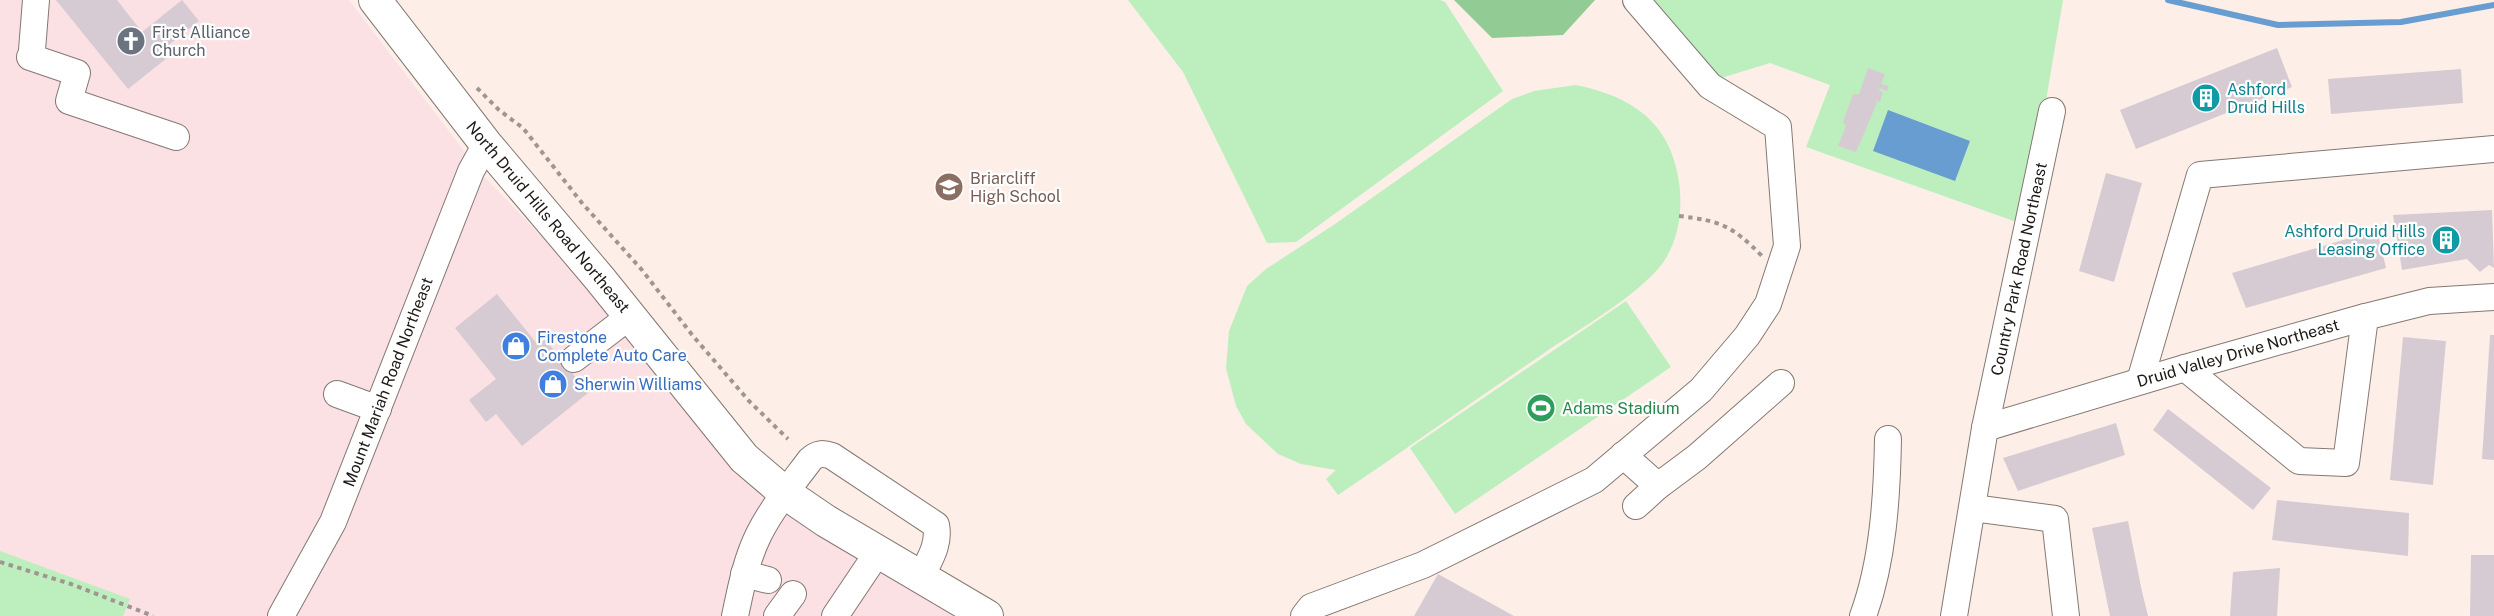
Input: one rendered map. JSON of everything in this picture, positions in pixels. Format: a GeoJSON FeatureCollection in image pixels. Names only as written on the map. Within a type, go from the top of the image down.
{"type":"FeatureCollection","features":[{"type":"Feature","properties":{"kind":"main road","name":"North Druid Hills Road Northeast"},"geometry":{"type":"LineString","coordinates":[[375,0],[486,144],[630,316],[744,458],[785,493],[921,577],[973,613]]}},
{"type":"Feature","properties":{"kind":"street"},"geometry":{"type":"LineString","coordinates":[[36,0],[31,53],[77,73],[69,101],[176,137]]}},
{"type":"Feature","properties":{"kind":"street"},"geometry":{"type":"LineString","coordinates":[[1304,616],[1311,607],[1423,566],[1594,480],[1701,390],[1747,336],[1768,304],[1787,246],[1778,127],[1710,86],[1636,0]]}},
{"type":"Feature","properties":{"kind":"street","name":"Country Park Road Northeast"},"geometry":{"type":"LineString","coordinates":[[1954,616],[1985,428],[2052,111]]}},
{"type":"Feature","properties":{"kind":"street","name":"Mount Mariah Road Northeast"},"geometry":{"type":"LineString","coordinates":[[281,616],[333,522],[471,171],[486,144]]}},
{"type":"Feature","properties":{"kind":"street"},"geometry":{"type":"LineString","coordinates":[[2140,381],[2200,175],[2494,149]]}},
{"type":"Feature","properties":{"kind":"street","name":"Druid Valley Drive Northeast"},"geometry":{"type":"LineString","coordinates":[[1985,428],[2365,317],[2429,301],[2494,297]]}},
{"type":"Feature","properties":{"kind":"street"},"geometry":{"type":"LineString","coordinates":[[574,359],[630,316]]}},
{"type":"Feature","properties":{"kind":"street"},"geometry":{"type":"LineString","coordinates":[[2185,368],[2299,461],[2346,463],[2365,317]]}},
{"type":"Feature","properties":{"kind":"street"},"geometry":{"type":"LineString","coordinates":[[1636,506],[1781,383]]}},
{"type":"Feature","properties":{"kind":"street"},"geometry":{"type":"LineString","coordinates":[[337,394],[378,409]]}},
{"type":"Feature","properties":{"kind":"street"},"geometry":{"type":"LineString","coordinates":[[1863,616],[1870,597],[1887,501],[1888,439]]}},
{"type":"Feature","properties":{"kind":"street"},"geometry":{"type":"LineString","coordinates":[[735,616],[756,577],[759,534],[785,493],[814,456],[823,453],[832,456],[936,525],[938,537],[935,549],[921,577]]}},
{"type":"Feature","properties":{"kind":"street"},"geometry":{"type":"LineString","coordinates":[[1623,455],[1658,486]]}},
{"type":"Feature","properties":{"kind":"street"},"geometry":{"type":"LineString","coordinates":[[1972,508],[2055,519],[2066,616]]}},
{"type":"Feature","properties":{"kind":"street"},"geometry":{"type":"LineString","coordinates":[[835,616],[878,552]]}},
{"type":"Feature","properties":{"kind":"street"},"geometry":{"type":"LineString","coordinates":[[777,616],[793,594]]}},
{"type":"Feature","properties":{"kind":"path"},"geometry":{"type":"LineString","coordinates":[[472,82],[499,110],[523,128],[582,203],[642,270],[693,336],[749,401],[788,439]]}},
{"type":"Feature","properties":{"kind":"path"},"geometry":{"type":"LineString","coordinates":[[1679,216],[1716,222],[1743,236],[1779,270]]}},
{"type":"Feature","properties":{"kind":"path"},"geometry":{"type":"LineString","coordinates":[[0,562],[71,584],[153,616]]}},
{"type":"Feature","properties":{"kind":"shaded area"},"geometry":{"type":"Polygon","coordinates":[[[0,0],[349,0],[470,162],[766,470],[1002,616],[0,616],[0,0]]]}},
{"type":"Feature","properties":{"kind":"green space"},"geometry":{"type":"Polygon","coordinates":[[[1128,0],[1440,0],[1445,2],[1503,91],[1296,242],[1267,243],[1183,72],[1128,0]]]}},
{"type":"Feature","properties":{"kind":"green space"},"geometry":{"type":"Polygon","coordinates":[[[1454,0],[1595,0],[1563,35],[1492,38],[1454,0]]]}},
{"type":"Feature","properties":{"kind":"green space"},"geometry":{"type":"Polygon","coordinates":[[[1650,0],[2063,0],[2025,225],[1806,147],[1830,85],[1770,63],[1721,78],[1650,0]]]}},
{"type":"Feature","properties":{"kind":"green space"},"geometry":{"type":"Polygon","coordinates":[[[1576,85],[1607,94],[1635,107],[1658,128],[1666,141],[1677,171],[1680,215],[1673,244],[1658,269],[1616,305],[1338,495],[1326,479],[1336,470],[1301,464],[1278,454],[1246,424],[1236,406],[1226,368],[1229,331],[1247,286],[1266,269],[1335,224],[1512,99],[1534,91],[1576,85]]]}},
{"type":"Feature","properties":{"kind":"green space","name":"Adams Stadium"},"geometry":{"type":"Polygon","coordinates":[[[1626,301],[1671,367],[1455,514],[1410,448],[1626,301]]]}},
{"type":"Feature","properties":{"kind":"green space"},"geometry":{"type":"Polygon","coordinates":[[[0,551],[130,599],[123,616],[0,616],[0,551]]]}},
{"type":"Feature","properties":{"kind":"water"},"geometry":{"type":"Polygon","coordinates":[[[1888,110],[1970,141],[1955,181],[1873,151],[1888,110]]]}},
{"type":"Feature","properties":{"kind":"building","name":"First Alliance Church"},"geometry":{"type":"Polygon","coordinates":[[[56,0],[117,0],[142,32],[182,0],[199,21],[161,51],[167,58],[128,89],[56,0]]]}},
{"type":"Feature","properties":{"kind":"building","name":"Ashford Druid Hills"},"geometry":{"type":"Polygon","coordinates":[[[2277,48],[2292,87],[2136,149],[2120,110],[2277,48]]]}},
{"type":"Feature","properties":{"kind":"building"},"geometry":{"type":"Polygon","coordinates":[[[1868,68],[1885,74],[1881,84],[1889,86],[1887,91],[1880,88],[1879,91],[1883,92],[1880,102],[1875,101],[1877,103],[1856,152],[1838,146],[1846,126],[1843,122],[1853,94],[1859,94],[1868,68]]]}},
{"type":"Feature","properties":{"kind":"building","name":"Ashford Druid Hills"},"geometry":{"type":"Polygon","coordinates":[[[2461,69],[2463,103],[2331,114],[2328,79],[2461,69]]]}},
{"type":"Feature","properties":{"kind":"building"},"geometry":{"type":"Polygon","coordinates":[[[2106,173],[2142,183],[2114,282],[2079,271],[2106,173]]]}},
{"type":"Feature","properties":{"kind":"building","name":"Ashford Druid Hills Leasing Office"},"geometry":{"type":"Polygon","coordinates":[[[2492,210],[2494,268],[2489,265],[2480,272],[2467,259],[2402,270],[2393,215],[2492,210]]]}},
{"type":"Feature","properties":{"kind":"building"},"geometry":{"type":"Polygon","coordinates":[[[2377,230],[2386,268],[2246,308],[2232,273],[2377,230]]]}},
{"type":"Feature","properties":{"kind":"building"},"geometry":{"type":"Polygon","coordinates":[[[497,294],[538,345],[545,339],[588,393],[522,446],[496,414],[486,422],[469,400],[496,379],[455,328],[497,294]]]}},
{"type":"Feature","properties":{"kind":"building"},"geometry":{"type":"Polygon","coordinates":[[[2490,335],[2494,335],[2494,460],[2482,459],[2490,335]]]}},
{"type":"Feature","properties":{"kind":"building"},"geometry":{"type":"Polygon","coordinates":[[[2403,337],[2446,341],[2433,485],[2390,480],[2403,337]]]}},
{"type":"Feature","properties":{"kind":"building"},"geometry":{"type":"Polygon","coordinates":[[[2168,409],[2271,488],[2253,510],[2153,430],[2168,409]]]}},
{"type":"Feature","properties":{"kind":"building"},"geometry":{"type":"Polygon","coordinates":[[[2116,423],[2125,455],[2018,491],[2003,458],[2116,423]]]}},
{"type":"Feature","properties":{"kind":"building"},"geometry":{"type":"Polygon","coordinates":[[[2277,500],[2409,513],[2408,556],[2272,540],[2277,500]]]}},
{"type":"Feature","properties":{"kind":"building"},"geometry":{"type":"Polygon","coordinates":[[[2128,521],[2148,616],[2110,616],[2092,528],[2128,521]]]}},
{"type":"Feature","properties":{"kind":"building"},"geometry":{"type":"Polygon","coordinates":[[[2471,555],[2494,555],[2494,616],[2470,616],[2471,555]]]}},
{"type":"Feature","properties":{"kind":"building"},"geometry":{"type":"Polygon","coordinates":[[[2280,568],[2277,616],[2230,616],[2233,572],[2280,568]]]}},
{"type":"Feature","properties":{"kind":"building"},"geometry":{"type":"Polygon","coordinates":[[[1438,574],[1514,616],[1414,616],[1438,574]]]}},
{"type":"Feature","properties":{"kind":"waterway"},"geometry":{"type":"LineString","coordinates":[[2168,0],[2278,25],[2401,22],[2494,5]]}},
{"type":"Feature","properties":{"kind":"place","name":"First Alliance Church"},"geometry":{"type":"Point","coordinates":[131,41]}},
{"type":"Feature","properties":{"kind":"place","name":"Ashford Druid Hills"},"geometry":{"type":"Point","coordinates":[2206,98]}},
{"type":"Feature","properties":{"kind":"place","name":"Briarcliff High School"},"geometry":{"type":"Point","coordinates":[949,187]}},
{"type":"Feature","properties":{"kind":"place","name":"Ashford Druid Hills Leasing Office"},"geometry":{"type":"Point","coordinates":[2446,240]}},
{"type":"Feature","properties":{"kind":"place","name":"Firestone Complete Auto Care"},"geometry":{"type":"Point","coordinates":[516,346]}},
{"type":"Feature","properties":{"kind":"place","name":"Sherwin Williams"},"geometry":{"type":"Point","coordinates":[553,384]}},
{"type":"Feature","properties":{"kind":"place","name":"Adams Stadium"},"geometry":{"type":"Point","coordinates":[1541,408]}}]}
